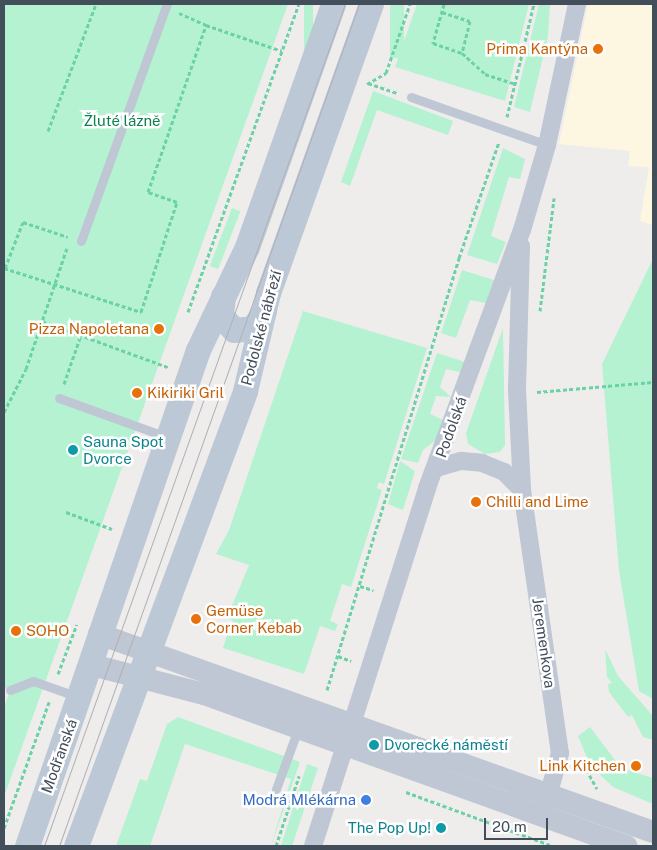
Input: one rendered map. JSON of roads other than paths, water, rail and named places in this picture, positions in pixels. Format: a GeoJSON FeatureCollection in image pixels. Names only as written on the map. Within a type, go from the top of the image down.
{"type":"FeatureCollection","features":[{"type":"Feature","properties":{"kind":"main road"},"geometry":{"type":"LineString","coordinates":[[99,634],[198,350],[247,247],[333,4]]}},
{"type":"Feature","properties":{"kind":"main road","name":"Podolské nábřeží"},"geometry":{"type":"LineString","coordinates":[[137,676],[245,391],[264,311],[371,4]]}},
{"type":"Feature","properties":{"kind":"main road"},"geometry":{"type":"LineString","coordinates":[[223,296],[221,316],[234,330],[253,328],[264,311]]}},
{"type":"Feature","properties":{"kind":"main road","name":"Modřanská"},"geometry":{"type":"LineString","coordinates":[[27,846],[92,665],[99,634]]}},
{"type":"Feature","properties":{"kind":"main road"},"geometry":{"type":"LineString","coordinates":[[76,846],[137,676]]}},
{"type":"Feature","properties":{"kind":"street","name":"Podolská"},"geometry":{"type":"LineString","coordinates":[[313,846],[347,734],[436,468],[522,230],[547,145],[577,4]]}},
{"type":"Feature","properties":{"kind":"street","name":"Jeremenkova"},"geometry":{"type":"LineString","coordinates":[[522,230],[517,390],[522,490],[560,753],[546,806]]}},
{"type":"Feature","properties":{"kind":"street"},"geometry":{"type":"LineString","coordinates":[[436,468],[461,461],[482,463],[504,472],[522,490]]}},
{"type":"Feature","properties":{"kind":"street"},"geometry":{"type":"LineString","coordinates":[[99,634],[148,651],[347,734],[546,806],[613,817],[653,832]]}},
{"type":"Feature","properties":{"kind":"street"},"geometry":{"type":"LineString","coordinates":[[92,665],[137,676],[298,728],[347,734]]}},
{"type":"Feature","properties":{"kind":"street"},"geometry":{"type":"LineString","coordinates":[[546,806],[601,842],[626,846]]}},
{"type":"Feature","properties":{"kind":"street"},"geometry":{"type":"LineString","coordinates":[[601,842],[613,817]]}},
{"type":"Feature","properties":{"kind":"lane"},"geometry":{"type":"LineString","coordinates":[[81,241],[166,6]]}},
{"type":"Feature","properties":{"kind":"lane"},"geometry":{"type":"LineString","coordinates":[[411,97],[547,145]]}},
{"type":"Feature","properties":{"kind":"lane"},"geometry":{"type":"LineString","coordinates":[[59,398],[167,437]]}},
{"type":"Feature","properties":{"kind":"lane"},"geometry":{"type":"LineString","coordinates":[[10,690],[33,681],[80,697]]}},
{"type":"Feature","properties":{"kind":"lane"},"geometry":{"type":"LineString","coordinates":[[276,789],[298,728]]}},
{"type":"Feature","properties":{"kind":"tram line"},"geometry":{"type":"LineString","coordinates":[[44,846],[345,4]]}},
{"type":"Feature","properties":{"kind":"tram line"},"geometry":{"type":"LineString","coordinates":[[59,846],[359,4]]}},
{"type":"Feature","properties":{"kind":"place","name":"Prima Kantýna"},"geometry":{"type":"Point","coordinates":[598,49]}},
{"type":"Feature","properties":{"kind":"place","name":"Pizza Napoletana"},"geometry":{"type":"Point","coordinates":[159,329]}},
{"type":"Feature","properties":{"kind":"place","name":"Kikiriki Gril"},"geometry":{"type":"Point","coordinates":[137,393]}},
{"type":"Feature","properties":{"kind":"place","name":"Sauna Spot Dvorce"},"geometry":{"type":"Point","coordinates":[73,450]}},
{"type":"Feature","properties":{"kind":"place","name":"Chilli and Lime"},"geometry":{"type":"Point","coordinates":[476,502]}},
{"type":"Feature","properties":{"kind":"place","name":"Gemüse Corner Kebab"},"geometry":{"type":"Point","coordinates":[196,619]}},
{"type":"Feature","properties":{"kind":"place","name":"SOHO"},"geometry":{"type":"Point","coordinates":[16,631]}},
{"type":"Feature","properties":{"kind":"place","name":"Dvorecké náměstí"},"geometry":{"type":"Point","coordinates":[374,745]}},
{"type":"Feature","properties":{"kind":"place","name":"Link Kitchen"},"geometry":{"type":"Point","coordinates":[636,766]}},
{"type":"Feature","properties":{"kind":"place","name":"Modrá Mlékárna"},"geometry":{"type":"Point","coordinates":[366,800]}},
{"type":"Feature","properties":{"kind":"place","name":"The Pop Up!"},"geometry":{"type":"Point","coordinates":[441,828]}},
{"type":"Feature","properties":{"kind":"park label","name":"Žluté lázně"},"geometry":{"type":"Point","coordinates":[122,121]}}]}
